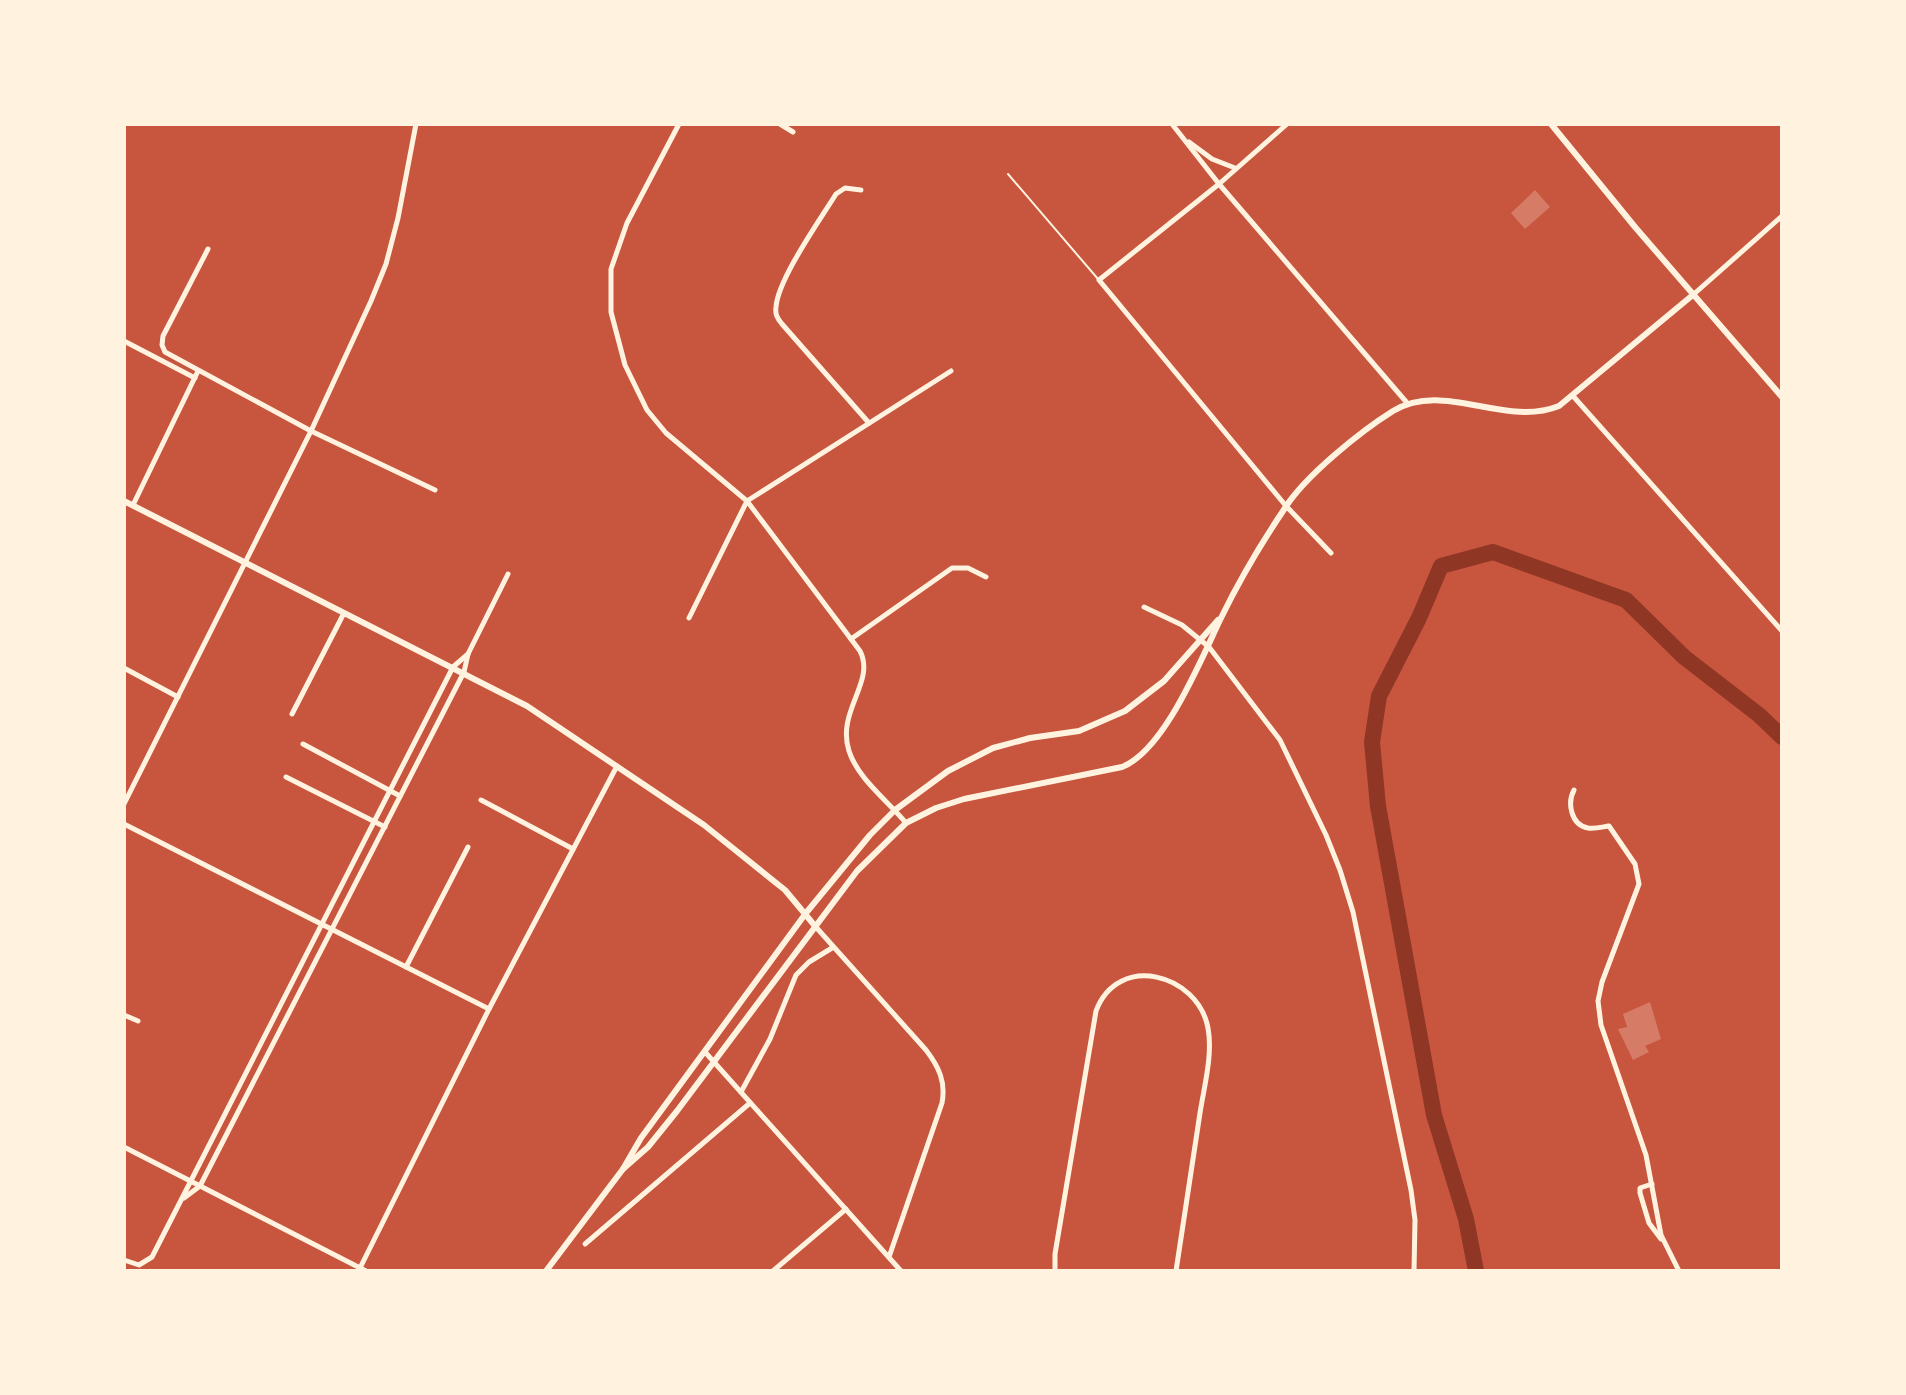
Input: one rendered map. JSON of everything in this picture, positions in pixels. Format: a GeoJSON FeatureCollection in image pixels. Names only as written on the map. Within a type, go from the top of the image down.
{"type":"FeatureCollection","features":[{"type":"Feature","properties":{"kind":"street"},"geometry":{"type":"LineString","coordinates":[[124,804],[311,431],[365,315],[386,264],[416,124]]}},
{"type":"Feature","properties":{"kind":"street"},"geometry":{"type":"LineString","coordinates":[[679,124],[638,200],[615,253],[610,284],[611,312],[625,365],[647,410],[666,433],[747,501],[863,657],[865,672],[849,713],[848,749],[862,773],[906,823]]}},
{"type":"Feature","properties":{"kind":"street"},"geometry":{"type":"LineString","coordinates":[[780,124],[793,132]]}},
{"type":"Feature","properties":{"kind":"street"},"geometry":{"type":"LineString","coordinates":[[1172,124],[1219,184],[1408,404]]}},
{"type":"Feature","properties":{"kind":"street"},"geometry":{"type":"LineString","coordinates":[[1287,124],[1219,184],[1099,280],[1286,506],[1331,553]]}},
{"type":"Feature","properties":{"kind":"street"},"geometry":{"type":"LineString","coordinates":[[1551,124],[1782,397]]}},
{"type":"Feature","properties":{"kind":"street"},"geometry":{"type":"LineString","coordinates":[[1181,136],[1212,159],[1236,168]]}},
{"type":"Feature","properties":{"kind":"street"},"geometry":{"type":"LineString","coordinates":[[861,190],[845,188],[836,194],[788,275],[775,310],[782,324],[869,423]]}},
{"type":"Feature","properties":{"kind":"street"},"geometry":{"type":"LineString","coordinates":[[623,1169],[648,1147],[860,868],[906,823],[964,799],[1097,774],[1131,764],[1156,740],[1209,647],[1221,617],[1286,506],[1307,481],[1343,450],[1393,411],[1432,399],[1503,412],[1527,413],[1552,409],[1573,396],[1782,216]]}},
{"type":"Feature","properties":{"kind":"street"},"geometry":{"type":"LineString","coordinates":[[196,375],[171,357],[162,345],[163,336],[208,249]]}},
{"type":"Feature","properties":{"kind":"street"},"geometry":{"type":"LineString","coordinates":[[124,341],[435,490]]}},
{"type":"Feature","properties":{"kind":"street"},"geometry":{"type":"LineString","coordinates":[[689,618],[747,501],[951,371]]}},
{"type":"Feature","properties":{"kind":"street"},"geometry":{"type":"LineString","coordinates":[[133,505],[196,375]]}},
{"type":"Feature","properties":{"kind":"street"},"geometry":{"type":"LineString","coordinates":[[1573,396],[1782,631]]}},
{"type":"Feature","properties":{"kind":"street"},"geometry":{"type":"LineString","coordinates":[[124,501],[527,706],[617,765],[747,858],[785,890],[832,948],[926,1050],[938,1066],[943,1080],[942,1103],[889,1257]]}},
{"type":"Feature","properties":{"kind":"street"},"geometry":{"type":"LineString","coordinates":[[851,639],[952,568],[968,568],[986,577]]}},
{"type":"Feature","properties":{"kind":"street"},"geometry":{"type":"LineString","coordinates":[[183,1199],[200,1186],[464,672],[468,654],[508,574]]}},
{"type":"Feature","properties":{"kind":"street"},"geometry":{"type":"LineString","coordinates":[[1144,607],[1177,621],[1201,639],[1280,740],[1340,870],[1353,912],[1411,1190],[1415,1220],[1414,1271]]}},
{"type":"Feature","properties":{"kind":"street"},"geometry":{"type":"LineString","coordinates":[[292,714],[344,613]]}},
{"type":"Feature","properties":{"kind":"street"},"geometry":{"type":"LineString","coordinates":[[546,1271],[806,913],[870,835],[895,810],[948,771],[993,748],[1030,738],[1079,731],[1125,711],[1164,681],[1221,617]]}},
{"type":"Feature","properties":{"kind":"street"},"geometry":{"type":"LineString","coordinates":[[124,1260],[139,1265],[149,1260],[183,1199],[189,1180],[453,667],[468,654]]}},
{"type":"Feature","properties":{"kind":"street"},"geometry":{"type":"LineString","coordinates":[[124,668],[178,697]]}},
{"type":"Feature","properties":{"kind":"street"},"geometry":{"type":"LineString","coordinates":[[303,744],[400,796]]}},
{"type":"Feature","properties":{"kind":"street"},"geometry":{"type":"LineString","coordinates":[[124,1147],[363,1269],[489,1009],[617,765]]}},
{"type":"Feature","properties":{"kind":"street"},"geometry":{"type":"LineString","coordinates":[[286,777],[385,827]]}},
{"type":"Feature","properties":{"kind":"street"},"geometry":{"type":"LineString","coordinates":[[1574,790],[1569,798],[1572,814],[1579,825],[1591,829],[1609,826],[1635,864],[1639,884],[1604,974],[1598,1006],[1601,1025],[1639,1130],[1664,1243]]}},
{"type":"Feature","properties":{"kind":"street"},"geometry":{"type":"LineString","coordinates":[[481,800],[573,849]]}},
{"type":"Feature","properties":{"kind":"street"},"geometry":{"type":"LineString","coordinates":[[124,824],[489,1009]]}},
{"type":"Feature","properties":{"kind":"street"},"geometry":{"type":"LineString","coordinates":[[406,967],[468,847]]}},
{"type":"Feature","properties":{"kind":"street"},"geometry":{"type":"LineString","coordinates":[[741,1092],[770,1039],[796,975],[809,962],[832,948]]}},
{"type":"Feature","properties":{"kind":"street"},"geometry":{"type":"LineString","coordinates":[[1055,1271],[1055,1254],[1096,1011],[1104,994],[1116,983],[1137,975],[1171,982],[1191,997],[1202,1012],[1209,1037],[1176,1271]]}},
{"type":"Feature","properties":{"kind":"street"},"geometry":{"type":"LineString","coordinates":[[124,1015],[138,1021]]}},
{"type":"Feature","properties":{"kind":"street"},"geometry":{"type":"LineString","coordinates":[[257,1049],[267,1055]]}},
{"type":"Feature","properties":{"kind":"street"},"geometry":{"type":"LineString","coordinates":[[705,1052],[898,1270]]}},
{"type":"Feature","properties":{"kind":"street"},"geometry":{"type":"LineString","coordinates":[[585,1244],[750,1103]]}},
{"type":"Feature","properties":{"kind":"street"},"geometry":{"type":"LineString","coordinates":[[1652,1184],[1640,1188],[1641,1202],[1649,1223],[1679,1271]]}},
{"type":"Feature","properties":{"kind":"street"},"geometry":{"type":"LineString","coordinates":[[773,1271],[846,1209]]}},
{"type":"Feature","properties":{"kind":"lane"},"geometry":{"type":"LineString","coordinates":[[1008,174],[1099,280]]}},
{"type":"Feature","properties":{"kind":"building"},"geometry":{"type":"Polygon","coordinates":[[[1535,190],[1550,207],[1525,229],[1511,213],[1535,190]]]}},
{"type":"Feature","properties":{"kind":"building"},"geometry":{"type":"Polygon","coordinates":[[[1650,1002],[1661,1039],[1645,1046],[1649,1052],[1633,1060],[1618,1029],[1627,1027],[1623,1014],[1650,1002]]]}},
{"type":"Feature","properties":{"kind":"waterway"},"geometry":{"type":"LineString","coordinates":[[1476,1271],[1466,1219],[1434,1115],[1378,806],[1372,742],[1379,696],[1419,618],[1441,566],[1493,552],[1626,600],[1684,657],[1759,715],[1782,737]]}}]}
